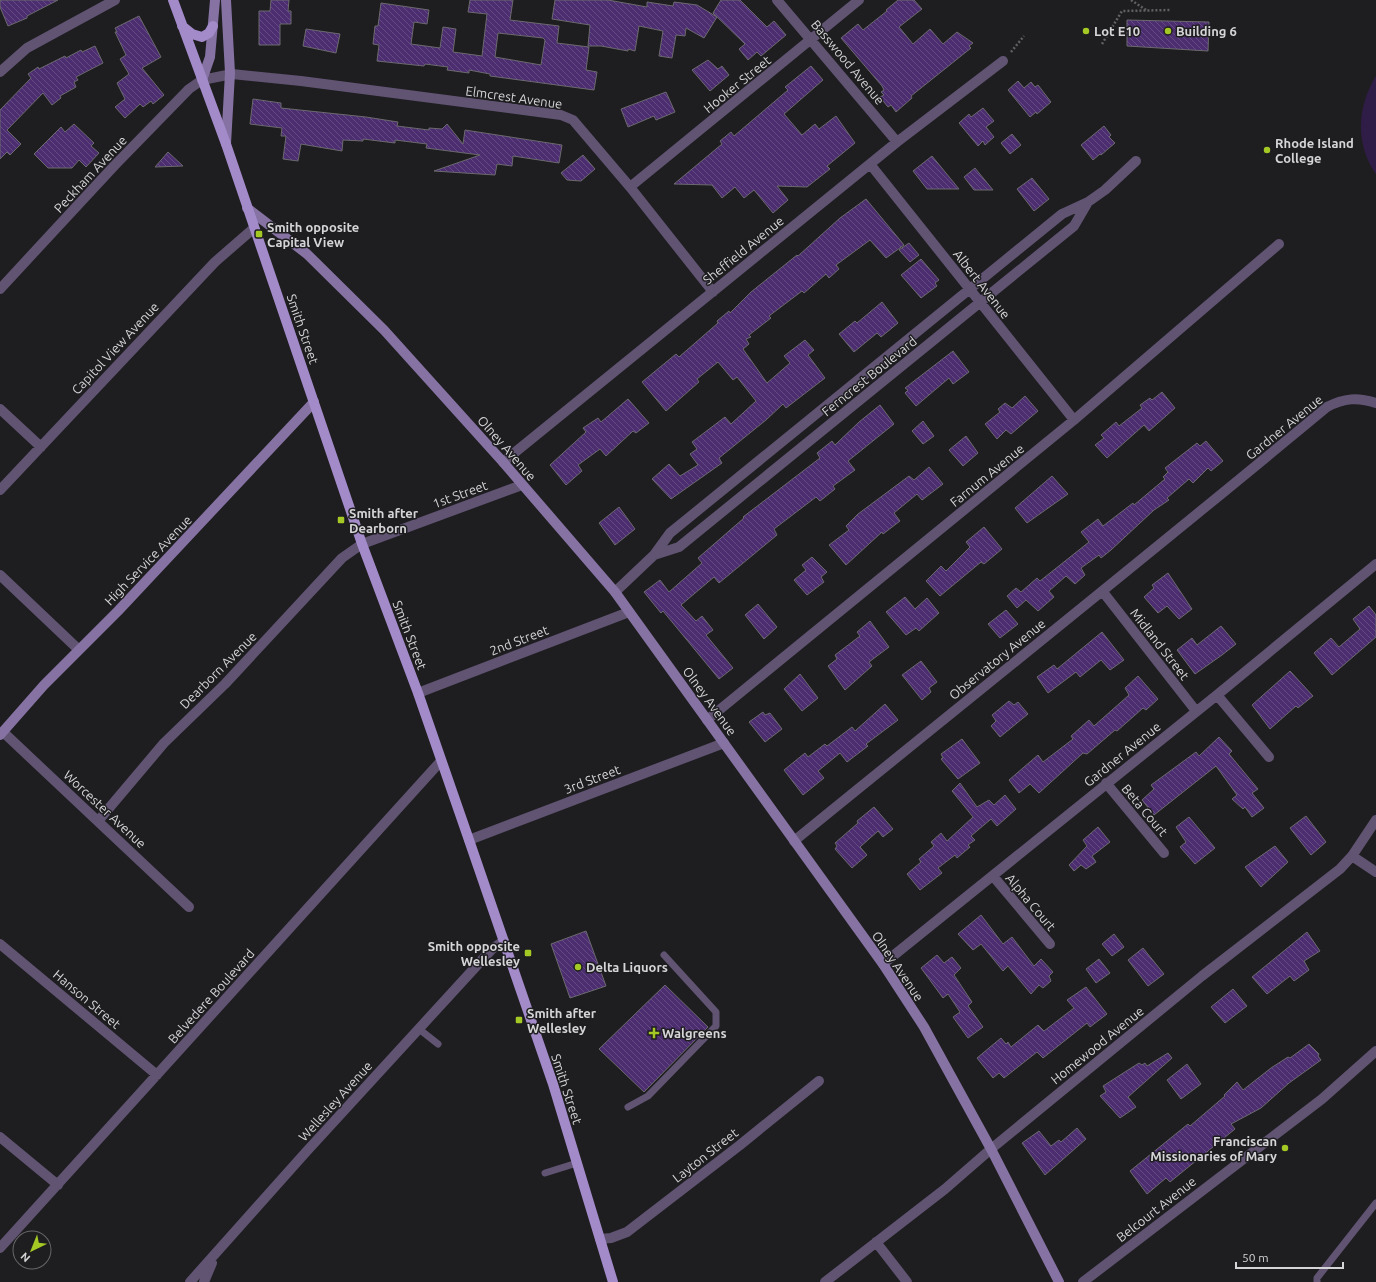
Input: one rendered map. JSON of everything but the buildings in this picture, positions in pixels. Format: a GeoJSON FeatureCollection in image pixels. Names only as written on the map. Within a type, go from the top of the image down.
{"type":"FeatureCollection","features":[{"type":"Feature","properties":{"kind":"main road","name":"Smith Street"},"geometry":{"type":"LineString","coordinates":[[173,0],[181,26],[226,144],[362,544],[418,693],[504,941],[553,1084],[613,1282]]}},
{"type":"Feature","properties":{"kind":"main road"},"geometry":{"type":"LineString","coordinates":[[181,26],[192,34],[202,37],[209,33],[213,26]]}},
{"type":"Feature","properties":{"kind":"street"},"geometry":{"type":"LineString","coordinates":[[0,72],[28,48],[115,0]]}},
{"type":"Feature","properties":{"kind":"street"},"geometry":{"type":"LineString","coordinates":[[202,80],[210,56],[215,0]]}},
{"type":"Feature","properties":{"kind":"street"},"geometry":{"type":"LineString","coordinates":[[226,0],[230,74],[226,144]]}},
{"type":"Feature","properties":{"kind":"street","name":"Basswood Avenue"},"geometry":{"type":"LineString","coordinates":[[777,0],[897,142]]}},
{"type":"Feature","properties":{"kind":"street","name":"Hooker Street"},"geometry":{"type":"LineString","coordinates":[[630,187],[812,40],[859,0]]}},
{"type":"Feature","properties":{"kind":"street","name":"Sheffield Avenue"},"geometry":{"type":"LineString","coordinates":[[503,462],[897,142],[1003,62]]}},
{"type":"Feature","properties":{"kind":"street","name":"Elmcrest Avenue"},"geometry":{"type":"LineString","coordinates":[[202,80],[230,74],[301,81],[561,115],[573,120],[582,128],[713,292]]}},
{"type":"Feature","properties":{"kind":"street","name":"Peckham Avenue"},"geometry":{"type":"LineString","coordinates":[[0,289],[114,166],[190,89],[202,80]]}},
{"type":"Feature","properties":{"kind":"street","name":"Ferncrest Boulevard"},"geometry":{"type":"LineString","coordinates":[[615,592],[654,555],[670,533],[1062,214],[1088,202],[1105,190],[1136,161]]}},
{"type":"Feature","properties":{"kind":"street","name":"Albert Avenue"},"geometry":{"type":"LineString","coordinates":[[870,164],[1074,420]]}},
{"type":"Feature","properties":{"kind":"street","name":"Ferncrest Boulevard"},"geometry":{"type":"LineString","coordinates":[[654,555],[678,547],[1074,226],[1088,202]]}},
{"type":"Feature","properties":{"kind":"street","name":"Olney Avenue"},"geometry":{"type":"LineString","coordinates":[[247,208],[307,254],[384,330],[503,462],[615,592],[883,964],[924,1027],[991,1149],[1060,1282]]}},
{"type":"Feature","properties":{"kind":"street","name":"Capitol View Avenue"},"geometry":{"type":"LineString","coordinates":[[0,490],[215,262],[254,228]]}},
{"type":"Feature","properties":{"kind":"street","name":"Farnum Avenue"},"geometry":{"type":"LineString","coordinates":[[707,720],[1074,420],[1279,244]]}},
{"type":"Feature","properties":{"kind":"street","name":"Gardner Avenue"},"geometry":{"type":"LineString","coordinates":[[1217,498],[1328,407],[1339,400],[1353,398],[1376,403]]}},
{"type":"Feature","properties":{"kind":"street","name":"High Service Avenue"},"geometry":{"type":"LineString","coordinates":[[2,733],[78,649],[128,600],[314,402]]}},
{"type":"Feature","properties":{"kind":"street"},"geometry":{"type":"LineString","coordinates":[[0,409],[41,447]]}},
{"type":"Feature","properties":{"kind":"street","name":"1st Street"},"geometry":{"type":"LineString","coordinates":[[362,544],[522,485]]}},
{"type":"Feature","properties":{"kind":"street","name":"Observatory Avenue"},"geometry":{"type":"LineString","coordinates":[[794,841],[1030,649],[1103,592],[1217,498]]}},
{"type":"Feature","properties":{"kind":"street","name":"Dearborn Avenue"},"geometry":{"type":"LineString","coordinates":[[99,820],[164,743],[262,646],[332,568],[362,544]]}},
{"type":"Feature","properties":{"kind":"street","name":"Gardner Avenue"},"geometry":{"type":"LineString","coordinates":[[883,964],[1376,564]]}},
{"type":"Feature","properties":{"kind":"street"},"geometry":{"type":"LineString","coordinates":[[0,575],[78,649]]}},
{"type":"Feature","properties":{"kind":"street","name":"Midland Street"},"geometry":{"type":"LineString","coordinates":[[1103,592],[1196,711]]}},
{"type":"Feature","properties":{"kind":"street","name":"2nd Street"},"geometry":{"type":"LineString","coordinates":[[418,693],[629,612]]}},
{"type":"Feature","properties":{"kind":"street"},"geometry":{"type":"LineString","coordinates":[[1217,694],[1269,757]]}},
{"type":"Feature","properties":{"kind":"street","name":"Worcester Avenue"},"geometry":{"type":"LineString","coordinates":[[2,733],[99,820],[188,906]]}},
{"type":"Feature","properties":{"kind":"street","name":"3rd Street"},"geometry":{"type":"LineString","coordinates":[[469,840],[724,743]]}},
{"type":"Feature","properties":{"kind":"street","name":"Belvedere Boulevard"},"geometry":{"type":"LineString","coordinates":[[0,1248],[441,760]]}},
{"type":"Feature","properties":{"kind":"street","name":"Beta Court"},"geometry":{"type":"LineString","coordinates":[[1106,783],[1164,853]]}},
{"type":"Feature","properties":{"kind":"street","name":"Homewood Avenue"},"geometry":{"type":"LineString","coordinates":[[825,1282],[946,1189],[991,1149],[1196,981],[1340,869],[1352,856],[1376,820]]}},
{"type":"Feature","properties":{"kind":"street"},"geometry":{"type":"LineString","coordinates":[[1352,856],[1376,872]]}},
{"type":"Feature","properties":{"kind":"street","name":"Alpha Court"},"geometry":{"type":"LineString","coordinates":[[993,876],[1050,944]]}},
{"type":"Feature","properties":{"kind":"street","name":"Wellesley Avenue"},"geometry":{"type":"LineString","coordinates":[[190,1282],[492,949],[504,941]]}},
{"type":"Feature","properties":{"kind":"street","name":"Hanson Street"},"geometry":{"type":"LineString","coordinates":[[0,944],[157,1075]]}},
{"type":"Feature","properties":{"kind":"street","name":"Belcourt Avenue"},"geometry":{"type":"LineString","coordinates":[[1083,1282],[1322,1099],[1376,1051]]}},
{"type":"Feature","properties":{"kind":"street","name":"Layton Street"},"geometry":{"type":"LineString","coordinates":[[600,1239],[611,1238],[627,1232],[740,1145],[819,1081]]}},
{"type":"Feature","properties":{"kind":"street"},"geometry":{"type":"LineString","coordinates":[[0,1138],[58,1184]]}},
{"type":"Feature","properties":{"kind":"street"},"geometry":{"type":"LineString","coordinates":[[876,1242],[907,1282]]}},
{"type":"Feature","properties":{"kind":"street"},"geometry":{"type":"LineString","coordinates":[[204,1282],[215,1255]]}},
{"type":"Feature","properties":{"kind":"lane"},"geometry":{"type":"LineString","coordinates":[[628,1107],[648,1096],[716,1026],[716,1012],[664,955]]}},
{"type":"Feature","properties":{"kind":"lane"},"geometry":{"type":"LineString","coordinates":[[419,1029],[438,1044]]}},
{"type":"Feature","properties":{"kind":"lane"},"geometry":{"type":"LineString","coordinates":[[544,1173],[577,1163]]}},
{"type":"Feature","properties":{"kind":"lane"},"geometry":{"type":"LineString","coordinates":[[1319,1281],[1376,1203]]}},
{"type":"Feature","properties":{"kind":"path"},"geometry":{"type":"LineString","coordinates":[[1131,0],[1146,10]]}},
{"type":"Feature","properties":{"kind":"path"},"geometry":{"type":"LineString","coordinates":[[1102,44],[1122,11],[1170,10]]}},
{"type":"Feature","properties":{"kind":"path"},"geometry":{"type":"LineString","coordinates":[[1003,62],[1024,36]]}},
{"type":"Feature","properties":{"kind":"shaded area"},"geometry":{"type":"Polygon","coordinates":[[[1376,76],[1376,174],[1364,151],[1361,125],[1365,100],[1376,76]]]}},
{"type":"Feature","properties":{"kind":"place","name":"Lot E10"},"geometry":{"type":"Point","coordinates":[1086,31]}},
{"type":"Feature","properties":{"kind":"place","name":"Building 6"},"geometry":{"type":"Point","coordinates":[1168,31]}},
{"type":"Feature","properties":{"kind":"place","name":"Rhode Island College"},"geometry":{"type":"Point","coordinates":[1267,150]}},
{"type":"Feature","properties":{"kind":"place","name":"Smith opposite Capital View"},"geometry":{"type":"Point","coordinates":[259,234]}},
{"type":"Feature","properties":{"kind":"place","name":"Smith after Dearborn"},"geometry":{"type":"Point","coordinates":[341,520]}},
{"type":"Feature","properties":{"kind":"place","name":"Smith opposite Wellesley"},"geometry":{"type":"Point","coordinates":[528,953]}},
{"type":"Feature","properties":{"kind":"place","name":"Delta Liquors"},"geometry":{"type":"Point","coordinates":[578,967]}},
{"type":"Feature","properties":{"kind":"place","name":"Smith after Wellesley"},"geometry":{"type":"Point","coordinates":[519,1020]}},
{"type":"Feature","properties":{"kind":"place","name":"Walgreens"},"geometry":{"type":"Point","coordinates":[654,1033]}},
{"type":"Feature","properties":{"kind":"place","name":"Franciscan Missionaries of Mary"},"geometry":{"type":"Point","coordinates":[1285,1148]}}]}
